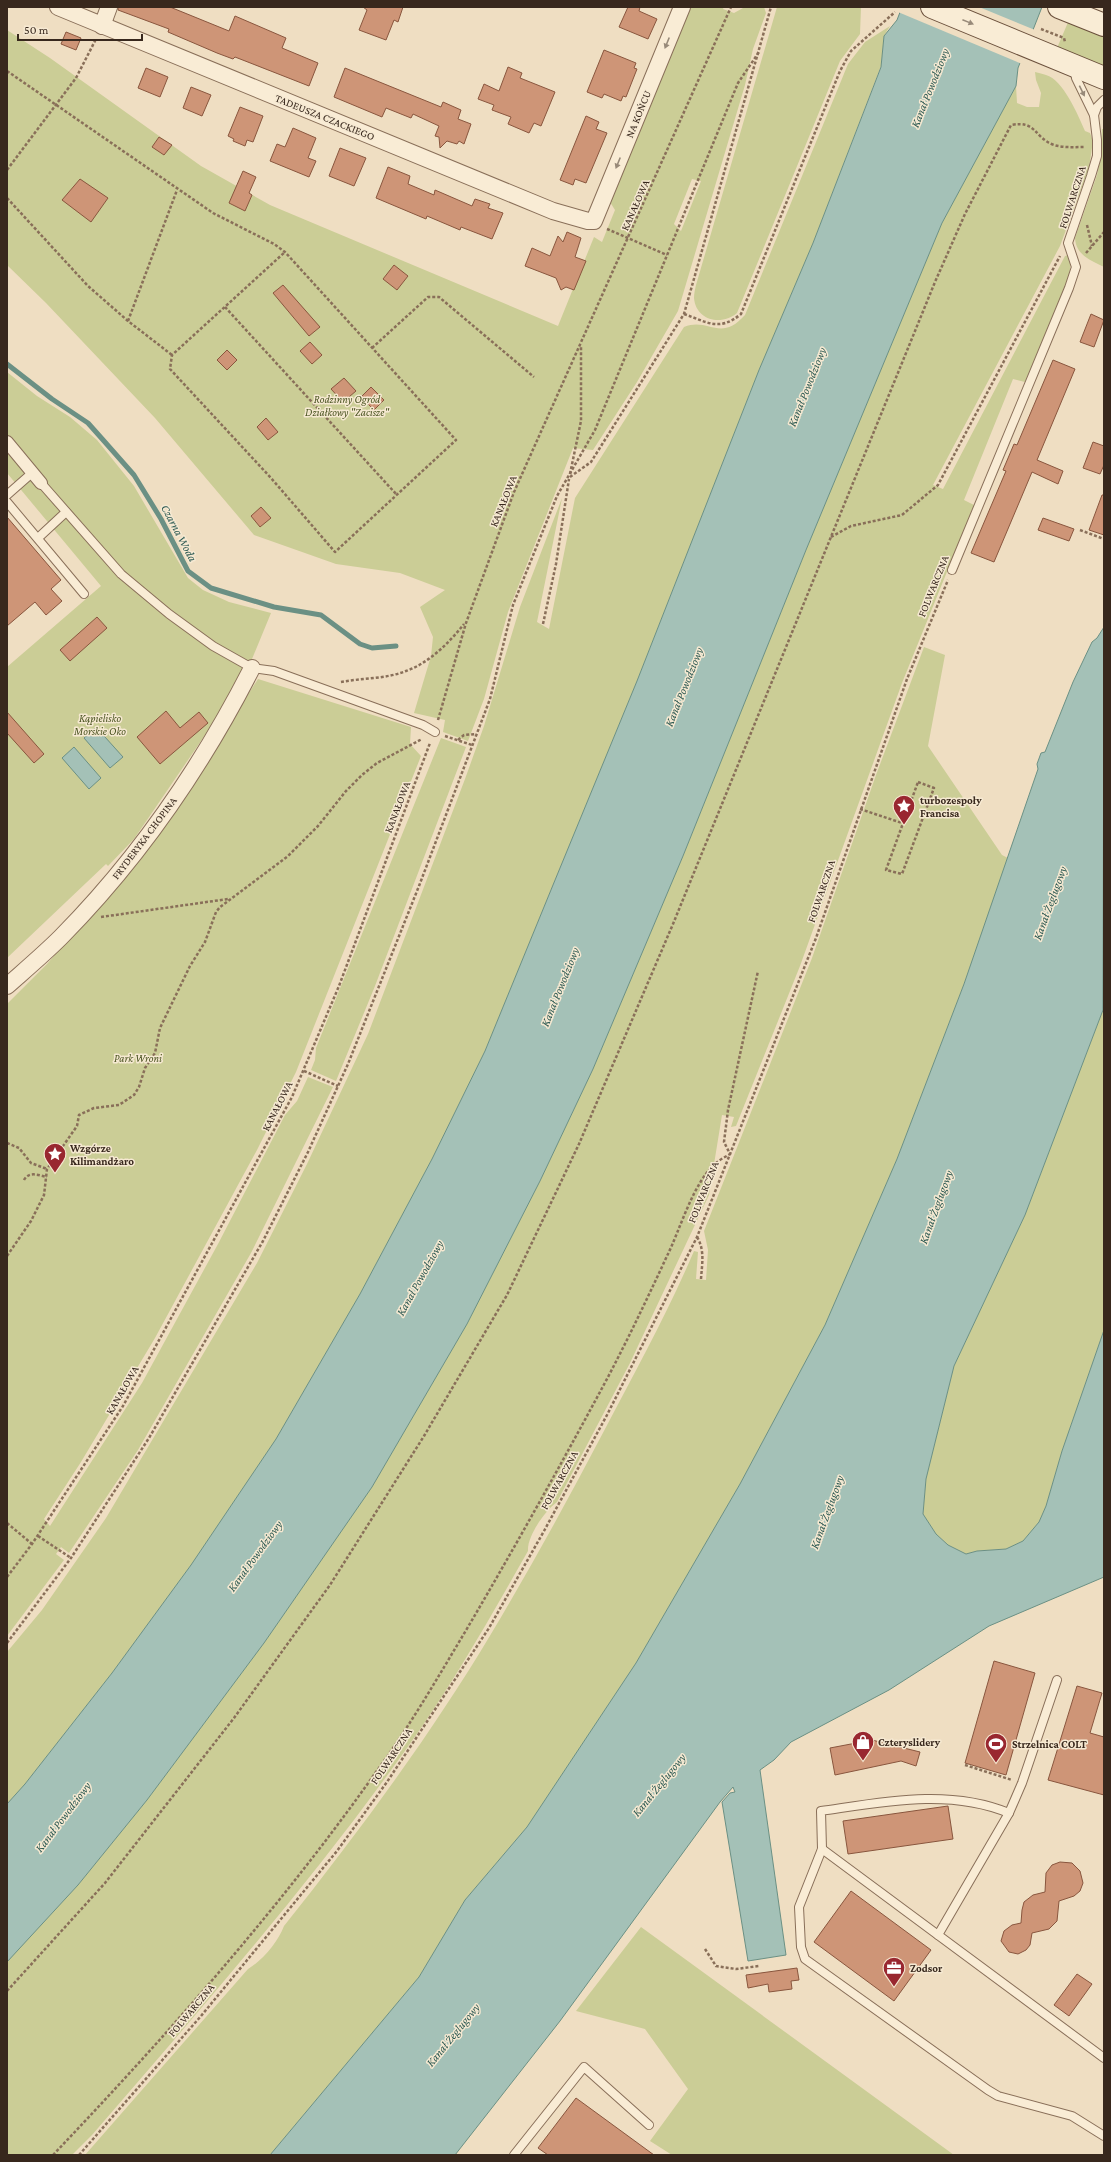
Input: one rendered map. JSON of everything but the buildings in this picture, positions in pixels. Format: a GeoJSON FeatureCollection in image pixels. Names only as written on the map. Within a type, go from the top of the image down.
{"type":"FeatureCollection","features":[{"type":"Feature","properties":{"kind":"main road"},"geometry":{"type":"LineString","coordinates":[[932,7],[1104,78]]}},
{"type":"Feature","properties":{"kind":"main road"},"geometry":{"type":"LineString","coordinates":[[1065,10],[1104,25]]}},
{"type":"Feature","properties":{"kind":"street","name":"TADEUSZA CZACKIEGO"},"geometry":{"type":"LineString","coordinates":[[58,7],[326,118],[480,179],[553,211],[579,220],[594,221]]}},
{"type":"Feature","properties":{"kind":"street"},"geometry":{"type":"LineString","coordinates":[[102,26],[109,7]]}},
{"type":"Feature","properties":{"kind":"street","name":"NA KOŃCU"},"geometry":{"type":"LineString","coordinates":[[594,221],[682,7]]}},
{"type":"Feature","properties":{"kind":"street"},"geometry":{"type":"LineString","coordinates":[[7,442],[41,483]]}},
{"type":"Feature","properties":{"kind":"street","name":"FRYDERYKA CHOPINA"},"geometry":{"type":"LineString","coordinates":[[7,986],[60,938],[128,861],[177,795],[240,692],[252,668]]}},
{"type":"Feature","properties":{"kind":"lane","name":"FOLWARCZNA"},"geometry":{"type":"LineString","coordinates":[[952,570],[1069,288],[1076,267],[1068,244],[1092,176],[1097,146],[1094,115],[1076,78],[1073,66]]}},
{"type":"Feature","properties":{"kind":"lane"},"geometry":{"type":"LineString","coordinates":[[1094,115],[1097,106],[1104,100]]}},
{"type":"Feature","properties":{"kind":"lane"},"geometry":{"type":"LineString","coordinates":[[7,495],[32,473]]}},
{"type":"Feature","properties":{"kind":"lane"},"geometry":{"type":"LineString","coordinates":[[41,483],[121,574],[169,614],[213,646],[252,668],[274,671],[423,725],[435,732]]}},
{"type":"Feature","properties":{"kind":"lane"},"geometry":{"type":"LineString","coordinates":[[7,502],[84,594]]}},
{"type":"Feature","properties":{"kind":"lane"},"geometry":{"type":"LineString","coordinates":[[38,538],[66,512]]}},
{"type":"Feature","properties":{"kind":"lane"},"geometry":{"type":"LineString","coordinates":[[938,1935],[1009,1813],[1022,1783],[1057,1680]]}},
{"type":"Feature","properties":{"kind":"lane"},"geometry":{"type":"LineString","coordinates":[[1009,1813],[988,1804],[956,1800],[901,1800],[820,1811],[822,1849],[799,1907],[801,1947],[805,1959],[988,2090],[998,2096],[1072,2116],[1104,2136]]}},
{"type":"Feature","properties":{"kind":"lane"},"geometry":{"type":"LineString","coordinates":[[822,1849],[1104,2058]]}},
{"type":"Feature","properties":{"kind":"lane"},"geometry":{"type":"LineString","coordinates":[[514,2155],[531,2136],[584,2067],[649,2125]]}},
{"type":"Feature","properties":{"kind":"path","name":"KANAŁOWA"},"geometry":{"type":"LineString","coordinates":[[7,1577],[38,1536],[123,1406],[289,1104],[339,986],[435,732],[466,622],[514,492],[629,239],[731,7]]}},
{"type":"Feature","properties":{"kind":"path"},"geometry":{"type":"LineString","coordinates":[[569,477],[591,462],[684,314],[771,7]]}},
{"type":"Feature","properties":{"kind":"path"},"geometry":{"type":"LineString","coordinates":[[684,314],[715,325],[730,323],[741,314],[847,58],[851,51],[895,12]]}},
{"type":"Feature","properties":{"kind":"path"},"geometry":{"type":"LineString","coordinates":[[7,170],[57,105],[81,69],[102,26]]}},
{"type":"Feature","properties":{"kind":"path"},"geometry":{"type":"LineString","coordinates":[[1041,29],[1064,38]]}},
{"type":"Feature","properties":{"kind":"path"},"geometry":{"type":"LineString","coordinates":[[7,1643],[71,1558],[149,1438],[263,1241],[308,1152],[338,1086],[419,886],[477,734],[490,699],[513,605],[557,496],[595,430],[738,83],[759,52]]}},
{"type":"Feature","properties":{"kind":"path"},"geometry":{"type":"LineString","coordinates":[[7,71],[177,190],[213,213],[285,252],[456,440],[335,552],[271,478],[170,368],[172,354],[285,252]]}},
{"type":"Feature","properties":{"kind":"path"},"geometry":{"type":"LineString","coordinates":[[7,1991],[105,1883],[234,1718],[294,1636],[330,1585],[424,1436],[507,1295],[585,1130],[676,916],[935,282],[965,214],[1011,125],[1022,123],[1030,126],[1042,138],[1053,145],[1097,146]]}},
{"type":"Feature","properties":{"kind":"path"},"geometry":{"type":"LineString","coordinates":[[128,321],[177,190]]}},
{"type":"Feature","properties":{"kind":"path"},"geometry":{"type":"LineString","coordinates":[[7,198],[88,286],[128,321],[172,354]]}},
{"type":"Feature","properties":{"kind":"path"},"geometry":{"type":"LineString","coordinates":[[594,221],[601,227],[667,255]]}},
{"type":"Feature","properties":{"kind":"path"},"geometry":{"type":"LineString","coordinates":[[1086,254],[1104,232]]}},
{"type":"Feature","properties":{"kind":"path"},"geometry":{"type":"LineString","coordinates":[[831,537],[851,526],[902,516],[938,485],[1068,244]]}},
{"type":"Feature","properties":{"kind":"path"},"geometry":{"type":"LineString","coordinates":[[372,348],[428,297],[439,297],[534,377]]}},
{"type":"Feature","properties":{"kind":"path"},"geometry":{"type":"LineString","coordinates":[[225,307],[397,495]]}},
{"type":"Feature","properties":{"kind":"path"},"geometry":{"type":"LineString","coordinates":[[543,624],[556,564],[569,477],[580,421],[582,343]]}},
{"type":"Feature","properties":{"kind":"path"},"geometry":{"type":"LineString","coordinates":[[1080,530],[1104,539]]}},
{"type":"Feature","properties":{"kind":"path","name":"FOLWARCZNA"},"geometry":{"type":"LineString","coordinates":[[79,2155],[201,2016],[336,1851],[387,1782],[442,1701],[489,1628],[544,1531],[607,1415],[697,1237],[816,938],[860,809],[907,679],[952,570]]}},
{"type":"Feature","properties":{"kind":"path"},"geometry":{"type":"LineString","coordinates":[[319,687],[405,672],[419,665],[438,650],[466,622]]}},
{"type":"Feature","properties":{"kind":"path"},"geometry":{"type":"LineString","coordinates":[[7,1256],[31,1221],[41,1202],[44,1195],[47,1169],[77,1126],[79,1115],[94,1108],[119,1105],[134,1095],[139,1087],[145,1068],[155,1053],[160,1028],[190,966],[205,942],[216,912],[229,899],[288,856],[318,826],[346,791],[367,771],[377,763],[435,732]]}},
{"type":"Feature","properties":{"kind":"path"},"geometry":{"type":"LineString","coordinates":[[472,745],[457,740],[464,734],[477,734]]}},
{"type":"Feature","properties":{"kind":"path"},"geometry":{"type":"LineString","coordinates":[[918,782],[934,788],[902,874],[886,870],[902,823],[918,782]]}},
{"type":"Feature","properties":{"kind":"path"},"geometry":{"type":"LineString","coordinates":[[860,809],[902,823]]}},
{"type":"Feature","properties":{"kind":"path"},"geometry":{"type":"LineString","coordinates":[[82,914],[89,917],[108,917],[176,905],[229,899]]}},
{"type":"Feature","properties":{"kind":"path"},"geometry":{"type":"LineString","coordinates":[[53,2155],[120,2085],[265,1916],[316,1854],[403,1733],[541,1502],[615,1363],[669,1254],[691,1200],[708,1172],[715,1164],[730,1154],[724,1142],[728,1110],[758,971]]}},
{"type":"Feature","properties":{"kind":"path"},"geometry":{"type":"LineString","coordinates":[[304,1071],[338,1086]]}},
{"type":"Feature","properties":{"kind":"path"},"geometry":{"type":"LineString","coordinates":[[7,1142],[19,1148],[31,1163],[47,1169]]}},
{"type":"Feature","properties":{"kind":"path"},"geometry":{"type":"LineString","coordinates":[[24,1180],[26,1176],[31,1174],[47,1177]]}},
{"type":"Feature","properties":{"kind":"path"},"geometry":{"type":"LineString","coordinates":[[697,1237],[702,1245],[703,1257],[701,1279]]}},
{"type":"Feature","properties":{"kind":"path"},"geometry":{"type":"LineString","coordinates":[[7,1523],[32,1544]]}},
{"type":"Feature","properties":{"kind":"path"},"geometry":{"type":"LineString","coordinates":[[38,1536],[71,1558]]}},
{"type":"Feature","properties":{"kind":"path"},"geometry":{"type":"LineString","coordinates":[[965,1765],[985,1770],[1009,1779]]}},
{"type":"Feature","properties":{"kind":"path"},"geometry":{"type":"LineString","coordinates":[[705,1948],[716,1966],[736,1969],[759,1966]]}},
{"type":"Feature","properties":{"kind":"green space","name":"Rodzinny Ogród Działkowy \"Zacisze\""},"geometry":{"type":"Polygon","coordinates":[[[691,7],[724,7],[723,9],[734,13],[743,8],[764,7],[766,13],[753,49],[745,85],[678,311],[637,382],[593,450],[573,448],[508,612],[484,699],[468,741],[443,732],[445,720],[414,713],[431,656],[433,637],[420,607],[445,590],[400,573],[336,564],[254,535],[155,418],[46,303],[7,265],[7,30],[50,58],[201,166],[270,205],[558,326],[594,237],[602,242],[615,210],[610,202],[691,7]],[[692,179],[674,224],[681,231],[701,181],[692,179]]]}},
{"type":"Feature","properties":{"kind":"green space"},"geometry":{"type":"Polygon","coordinates":[[[777,7],[861,7],[860,34],[840,61],[737,313],[724,319],[711,319],[699,312],[694,298],[695,288],[777,7]]]}},
{"type":"Feature","properties":{"kind":"green space"},"geometry":{"type":"Polygon","coordinates":[[[1069,20],[1104,35],[1104,67],[1057,48],[1069,20]]]}},
{"type":"Feature","properties":{"kind":"green space"},"geometry":{"type":"Polygon","coordinates":[[[890,26],[884,36],[881,66],[813,243],[759,370],[637,681],[485,1051],[432,1159],[360,1294],[276,1439],[191,1565],[112,1673],[25,1784],[7,1804],[7,1652],[42,1610],[106,1518],[257,1263],[307,1164],[368,1034],[465,779],[484,726],[520,607],[562,498],[537,622],[549,629],[575,498],[684,327],[701,325],[714,328],[728,327],[736,323],[745,315],[848,64],[865,42],[890,26]]]}},
{"type":"Feature","properties":{"kind":"green space"},"geometry":{"type":"Polygon","coordinates":[[[1035,72],[1046,75],[1058,83],[1070,99],[1085,131],[1090,133],[1093,141],[1089,168],[1060,246],[933,485],[943,489],[1065,256],[1068,255],[1070,262],[1070,273],[1067,283],[1025,382],[1013,379],[964,500],[974,505],[902,683],[800,966],[736,1126],[731,1127],[734,1117],[722,1115],[709,1195],[630,1363],[557,1502],[547,1511],[538,1524],[530,1538],[528,1551],[455,1676],[407,1748],[332,1848],[214,1993],[92,2135],[72,2155],[7,2155],[7,1961],[78,1885],[147,1800],[264,1643],[372,1487],[467,1324],[540,1181],[593,1069],[683,856],[806,550],[942,223],[1016,86],[1017,103],[1027,107],[1039,107],[1041,93],[1036,80],[1035,72]]]}},
{"type":"Feature","properties":{"kind":"green space"},"geometry":{"type":"Polygon","coordinates":[[[1102,129],[1104,129],[1104,267],[1081,253],[1076,244],[1075,238],[1097,175],[1101,155],[1102,129]]]}},
{"type":"Feature","properties":{"kind":"green space","name":"Kąpielisko Morskie Oko"},"geometry":{"type":"Polygon","coordinates":[[[7,372],[37,396],[70,417],[97,440],[134,486],[188,578],[203,590],[229,602],[271,613],[252,659],[229,700],[134,839],[108,866],[106,864],[7,958],[7,667],[101,586],[7,473],[7,372]]]}},
{"type":"Feature","properties":{"kind":"green space"},"geometry":{"type":"Polygon","coordinates":[[[924,647],[945,655],[928,746],[1002,855],[1008,858],[964,984],[897,1159],[825,1325],[740,1484],[636,1663],[527,1827],[465,1900],[419,1977],[270,2155],[85,2155],[248,1969],[259,1961],[269,1950],[278,1938],[284,1926],[366,1820],[418,1747],[468,1672],[491,1634],[578,1481],[651,1341],[694,1251],[698,1252],[696,1279],[706,1280],[708,1250],[704,1231],[812,958],[876,775],[924,647]]]}},
{"type":"Feature","properties":{"kind":"green space","name":"Park Wroni"},"geometry":{"type":"Polygon","coordinates":[[[258,679],[411,727],[410,744],[421,756],[296,1072],[257,1150],[155,1338],[81,1462],[44,1519],[50,1526],[142,1383],[218,1244],[285,1115],[297,1101],[308,1077],[333,1087],[251,1253],[138,1450],[69,1553],[61,1547],[56,1554],[64,1560],[7,1636],[7,1004],[47,964],[97,906],[181,797],[258,679]]]}},
{"type":"Feature","properties":{"kind":"green space"},"geometry":{"type":"Polygon","coordinates":[[[441,738],[466,747],[375,986],[336,1081],[311,1070],[315,1060],[316,1048],[441,738]]]}},
{"type":"Feature","properties":{"kind":"green space"},"geometry":{"type":"Polygon","coordinates":[[[1104,1002],[1104,1330],[1062,1451],[1046,1506],[1039,1522],[1023,1541],[1006,1549],[977,1551],[966,1554],[948,1545],[936,1534],[923,1514],[926,1479],[954,1366],[1025,1215],[1103,1010],[1104,1002]]]}},
{"type":"Feature","properties":{"kind":"green space"},"geometry":{"type":"Polygon","coordinates":[[[641,1927],[954,2155],[672,2155],[650,2141],[688,2089],[645,2029],[576,2011],[641,1927]]]}},
{"type":"Feature","properties":{"kind":"water","name":"Kanał Powodziowy"},"geometry":{"type":"Polygon","coordinates":[[[902,7],[1042,7],[1018,68],[1016,86],[942,223],[806,550],[683,856],[593,1069],[540,1181],[467,1324],[372,1487],[264,1643],[147,1800],[78,1885],[7,1962],[7,1804],[25,1784],[112,1673],[191,1565],[276,1439],[360,1294],[432,1159],[485,1051],[637,681],[759,370],[813,243],[881,67],[884,36],[897,20],[902,7]]]}},
{"type":"Feature","properties":{"kind":"water","name":"Kanał Żeglugowy"},"geometry":{"type":"Polygon","coordinates":[[[1104,627],[1103,1010],[1025,1215],[954,1366],[926,1479],[923,1514],[936,1534],[948,1545],[966,1554],[977,1551],[1006,1549],[1023,1541],[1039,1522],[1046,1506],[1062,1451],[1104,1330],[1104,1577],[989,1626],[889,1690],[791,1742],[774,1760],[760,1770],[786,1955],[748,1961],[722,1802],[730,1793],[735,1792],[733,1787],[720,1802],[560,2021],[455,2155],[270,2155],[419,1977],[465,1900],[527,1827],[636,1663],[740,1484],[825,1325],[897,1159],[964,984],[1038,769],[1037,764],[1041,753],[1045,752],[1073,682],[1092,642],[1097,638],[1104,627]]]}},
{"type":"Feature","properties":{"kind":"water"},"geometry":{"type":"Polygon","coordinates":[[[96,727],[123,757],[110,768],[84,738],[96,727]]]}},
{"type":"Feature","properties":{"kind":"water"},"geometry":{"type":"Polygon","coordinates":[[[74,747],[101,778],[89,789],[62,758],[74,747]]]}},
{"type":"Feature","properties":{"kind":"pier"},"geometry":{"type":"Polygon","coordinates":[[[900,7],[979,7],[1035,30],[1022,64],[898,12],[900,7]]]}},
{"type":"Feature","properties":{"kind":"waterway","name":"Czarna Woda"},"geometry":{"type":"LineString","coordinates":[[7,364],[52,399],[88,423],[134,475],[161,519],[188,571],[211,588],[274,607],[321,615],[360,644],[372,648],[396,646]]}},
{"type":"Feature","properties":{"kind":"place","name":"turbozespoły Francisa"},"geometry":{"type":"Point","coordinates":[904,826]}},
{"type":"Feature","properties":{"kind":"place","name":"Wzgórze Kilimandżaro"},"geometry":{"type":"Point","coordinates":[55,1174]}},
{"type":"Feature","properties":{"kind":"place","name":"Czteryslidery"},"geometry":{"type":"Point","coordinates":[863,1762]}},
{"type":"Feature","properties":{"kind":"place","name":"Strzelnica COLT"},"geometry":{"type":"Point","coordinates":[996,1764]}},
{"type":"Feature","properties":{"kind":"place","name":"Zodsor"},"geometry":{"type":"Point","coordinates":[894,1988]}}]}
